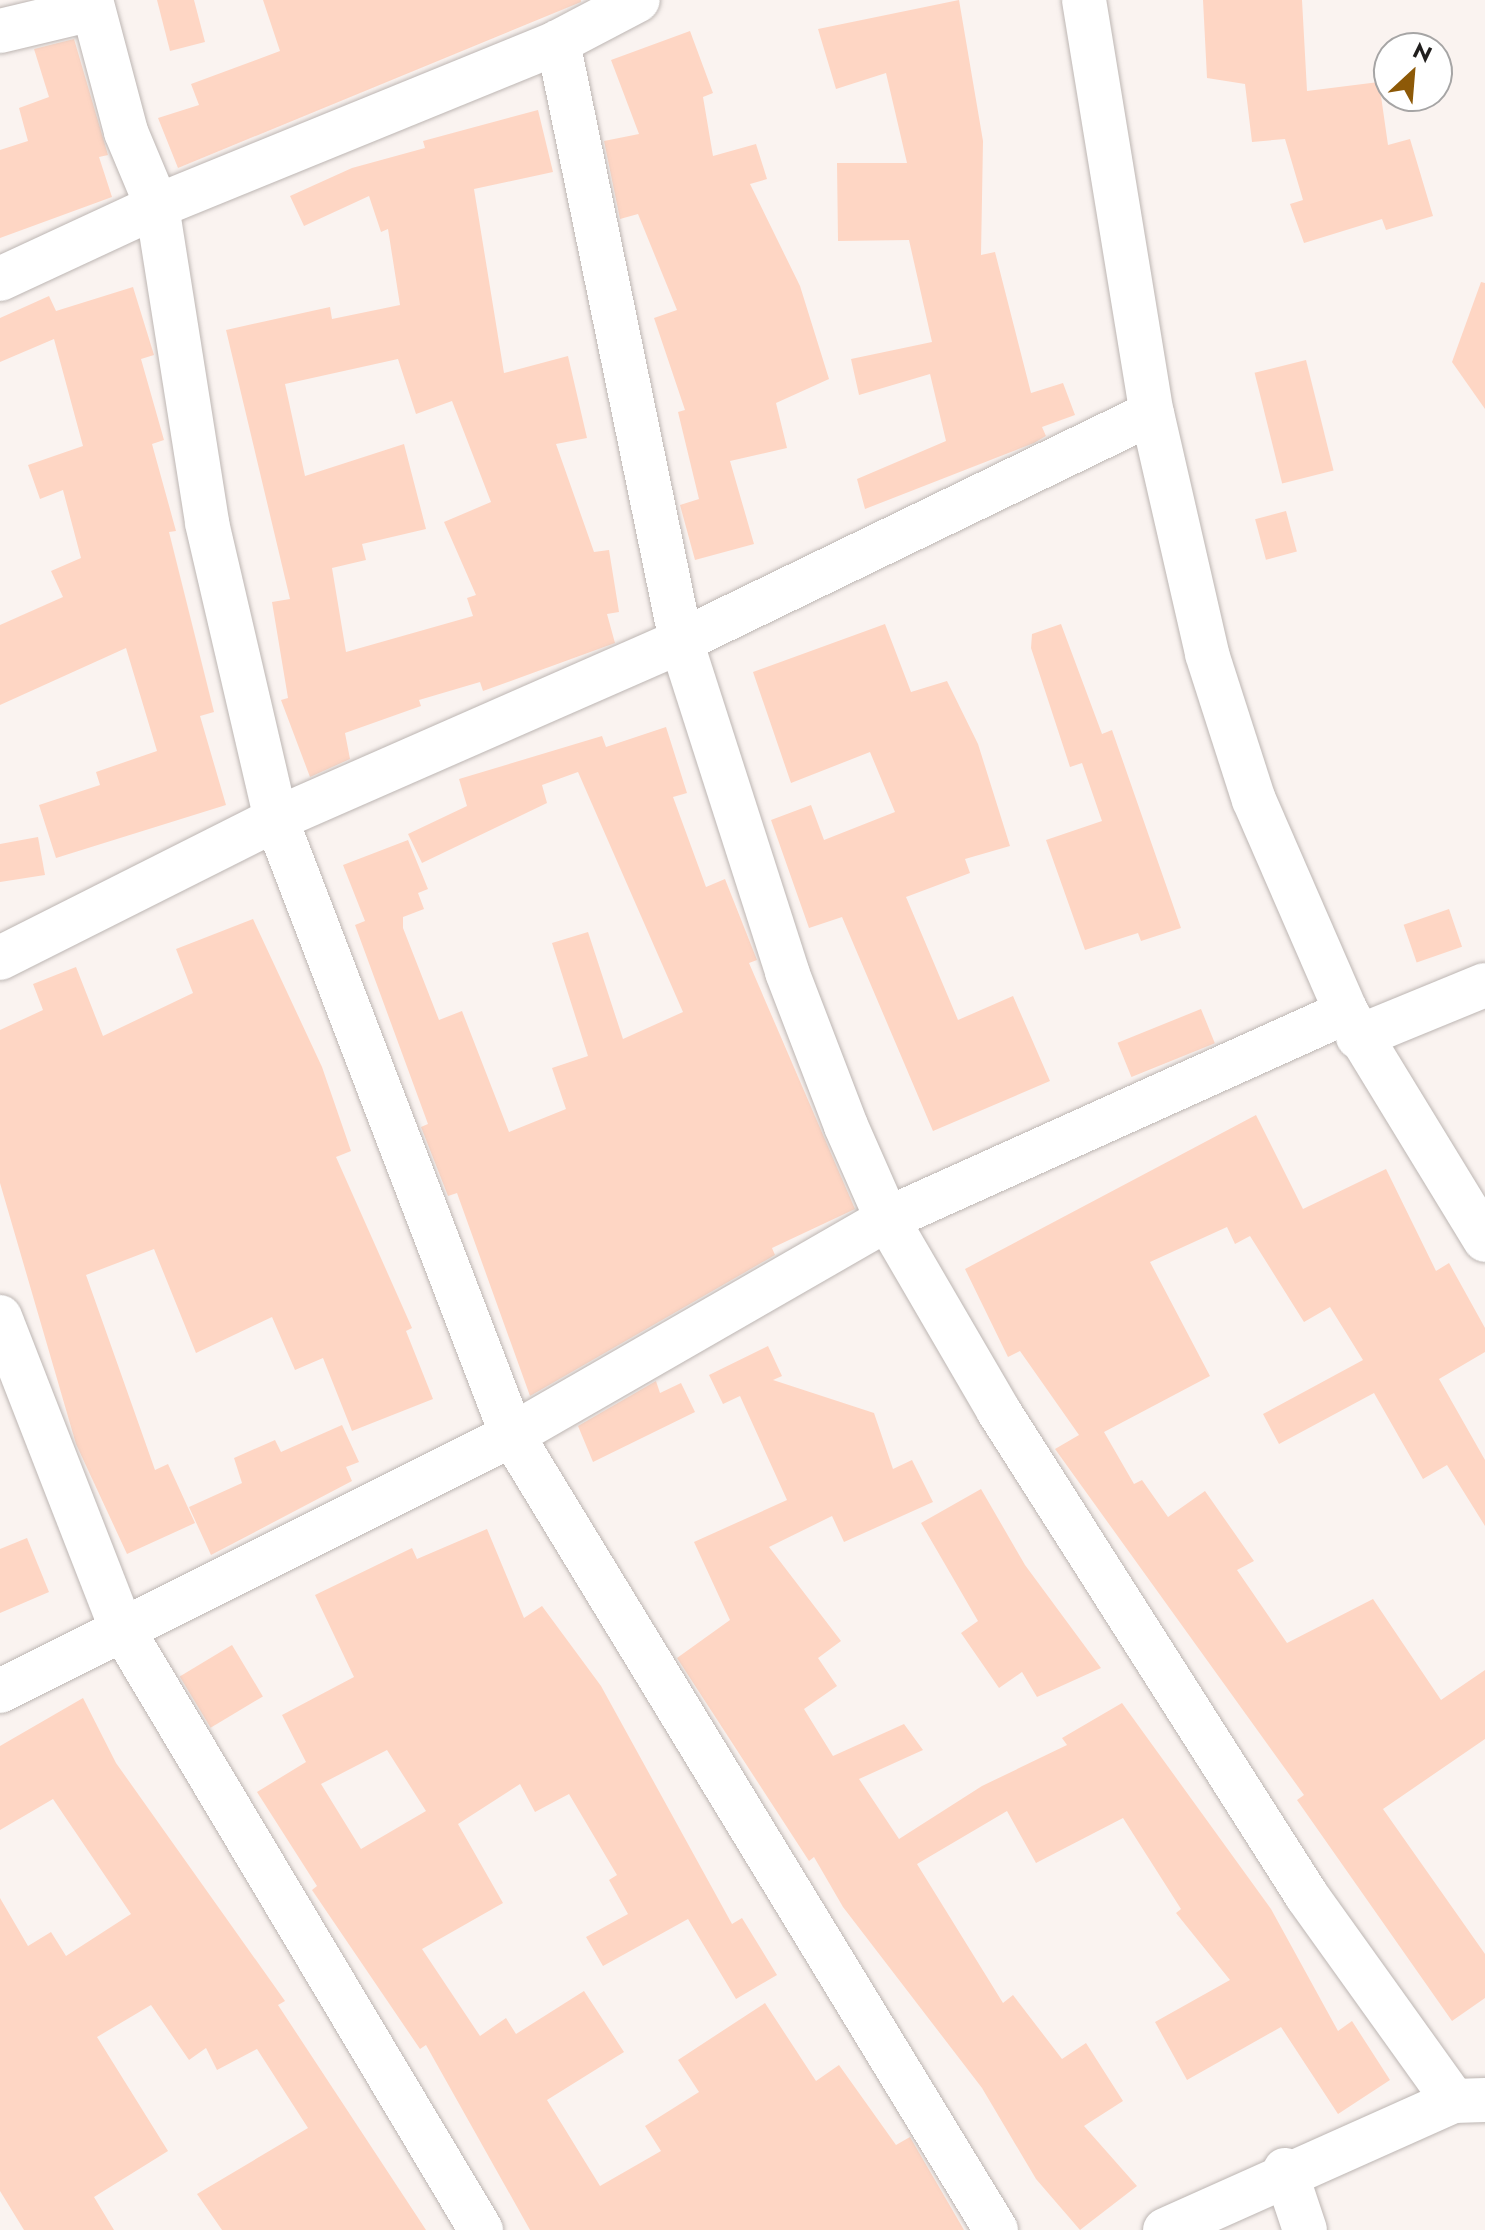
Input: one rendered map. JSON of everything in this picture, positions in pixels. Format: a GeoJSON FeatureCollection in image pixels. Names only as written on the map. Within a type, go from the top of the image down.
{"type":"FeatureCollection","features":[{"type":"Feature","properties":{"kind":"street"},"geometry":{"type":"LineString","coordinates":[[0,279],[157,206],[558,42],[638,0]]}},
{"type":"Feature","properties":{"kind":"street"},"geometry":{"type":"LineString","coordinates":[[1084,0],[1152,413],[1207,654],[1254,800],[1352,1024],[1485,1240]]}},
{"type":"Feature","properties":{"kind":"street"},"geometry":{"type":"LineString","coordinates":[[0,31],[92,4],[126,132],[157,206],[207,523],[276,819],[512,1435],[996,2230]]}},
{"type":"Feature","properties":{"kind":"street"},"geometry":{"type":"LineString","coordinates":[[558,42],[681,641],[787,972],[887,1219],[998,1410],[1307,1896],[1469,2100],[1285,2170],[1165,2230]]}},
{"type":"Feature","properties":{"kind":"street"},"geometry":{"type":"LineString","coordinates":[[0,958],[276,819],[681,641],[1152,413]]}},
{"type":"Feature","properties":{"kind":"street"},"geometry":{"type":"LineString","coordinates":[[0,1691],[120,1625],[512,1435],[887,1219],[1352,1024],[1485,985]]}},
{"type":"Feature","properties":{"kind":"street"},"geometry":{"type":"LineString","coordinates":[[0,1317],[120,1625],[481,2230]]}},
{"type":"Feature","properties":{"kind":"street"},"geometry":{"type":"LineString","coordinates":[[1285,2170],[1305,2230]]}},
{"type":"Feature","properties":{"kind":"building"},"geometry":{"type":"Polygon","coordinates":[[[157,0],[194,0],[205,42],[170,51],[157,0]]]}},
{"type":"Feature","properties":{"kind":"building"},"geometry":{"type":"Polygon","coordinates":[[[263,0],[581,2],[178,168],[158,118],[199,105],[191,84],[280,51],[263,0]]]}},
{"type":"Feature","properties":{"kind":"building"},"geometry":{"type":"Polygon","coordinates":[[[959,0],[983,141],[981,255],[995,252],[1031,393],[1063,383],[1075,415],[1042,427],[1046,436],[1034,443],[865,509],[857,479],[946,441],[930,374],[859,395],[851,359],[932,342],[909,240],[838,241],[837,163],[907,163],[886,73],[836,89],[818,29],[959,0]]]}},
{"type":"Feature","properties":{"kind":"building"},"geometry":{"type":"Polygon","coordinates":[[[1203,0],[1302,0],[1307,91],[1373,83],[1373,112],[1383,112],[1388,145],[1410,139],[1433,216],[1386,230],[1382,219],[1304,243],[1290,204],[1303,200],[1285,139],[1252,142],[1245,84],[1207,78],[1203,0]]]}},
{"type":"Feature","properties":{"kind":"building"},"geometry":{"type":"Polygon","coordinates":[[[690,31],[713,93],[703,97],[713,156],[756,144],[767,179],[750,184],[800,286],[829,379],[776,403],[787,448],[730,461],[754,544],[695,560],[680,505],[699,499],[678,412],[685,410],[654,318],[677,310],[638,214],[620,219],[604,141],[639,134],[611,60],[690,31]]]}},
{"type":"Feature","properties":{"kind":"building"},"geometry":{"type":"Polygon","coordinates":[[[74,39],[108,155],[99,157],[112,197],[0,238],[0,150],[28,141],[19,108],[49,97],[34,49],[74,39]]]}},
{"type":"Feature","properties":{"kind":"building"},"geometry":{"type":"Polygon","coordinates":[[[538,110],[553,172],[474,189],[504,373],[568,356],[587,438],[556,444],[594,552],[609,550],[619,612],[607,614],[615,643],[483,691],[480,682],[419,700],[421,706],[345,733],[350,759],[310,777],[281,700],[288,698],[272,602],[290,599],[226,330],[330,307],[332,319],[400,305],[388,229],[381,232],[369,196],[304,226],[290,196],[352,168],[425,148],[423,141],[538,110]],[[398,359],[285,384],[305,476],[404,444],[426,529],[362,544],[366,560],[332,568],[346,652],[473,616],[467,598],[476,595],[444,522],[491,502],[452,401],[416,414],[398,359]]]}},
{"type":"Feature","properties":{"kind":"building"},"geometry":{"type":"Polygon","coordinates":[[[1481,282],[1485,283],[1485,409],[1452,362],[1481,282]]]}},
{"type":"Feature","properties":{"kind":"building"},"geometry":{"type":"Polygon","coordinates":[[[133,287],[154,355],[141,359],[164,440],[152,444],[176,531],[169,532],[214,712],[200,716],[226,805],[56,858],[39,805],[100,785],[96,772],[157,751],[126,648],[0,705],[0,625],[63,597],[51,571],[81,558],[63,490],[40,499],[28,465],[83,446],[54,339],[0,362],[0,318],[49,296],[56,311],[133,287]]]}},
{"type":"Feature","properties":{"kind":"building"},"geometry":{"type":"Polygon","coordinates":[[[1306,360],[1334,471],[1282,483],[1255,373],[1306,360]]]}},
{"type":"Feature","properties":{"kind":"building"},"geometry":{"type":"Polygon","coordinates":[[[1286,511],[1297,552],[1266,560],[1255,519],[1286,511]]]}},
{"type":"Feature","properties":{"kind":"building"},"geometry":{"type":"Polygon","coordinates":[[[885,624],[911,692],[947,681],[978,744],[1010,846],[965,859],[970,873],[906,897],[958,1020],[1013,996],[1050,1081],[933,1131],[842,917],[809,928],[771,820],[811,805],[824,840],[895,812],[870,752],[791,783],[753,672],[885,624]]]}},
{"type":"Feature","properties":{"kind":"building"},"geometry":{"type":"Polygon","coordinates":[[[1061,624],[1102,734],[1112,730],[1181,928],[1141,941],[1138,933],[1085,950],[1046,840],[1102,821],[1082,763],[1070,767],[1031,648],[1032,634],[1061,624]]]}},
{"type":"Feature","properties":{"kind":"building"},"geometry":{"type":"Polygon","coordinates":[[[666,727],[687,793],[673,797],[706,887],[725,879],[757,960],[749,963],[855,1209],[772,1248],[775,1255],[530,1396],[457,1193],[448,1196],[421,1127],[428,1124],[355,925],[365,921],[343,865],[408,840],[428,889],[418,893],[424,909],[403,917],[403,928],[439,1020],[462,1011],[509,1132],[566,1109],[552,1068],[588,1056],[552,943],[588,932],[623,1039],[683,1012],[578,772],[542,785],[547,803],[422,863],[408,834],[467,806],[459,779],[602,736],[606,747],[666,727]]]}},
{"type":"Feature","properties":{"kind":"building"},"geometry":{"type":"Polygon","coordinates":[[[38,837],[45,875],[0,882],[0,844],[38,837]]]}},
{"type":"Feature","properties":{"kind":"building"},"geometry":{"type":"Polygon","coordinates":[[[1449,909],[1462,947],[1417,962],[1404,925],[1449,909]]]}},
{"type":"Feature","properties":{"kind":"building"},"geometry":{"type":"Polygon","coordinates":[[[253,919],[322,1067],[351,1151],[336,1157],[412,1328],[406,1331],[433,1399],[352,1431],[323,1358],[295,1370],[272,1317],[196,1353],[154,1249],[86,1275],[155,1470],[168,1464],[195,1523],[127,1554],[76,1444],[0,1183],[0,1030],[43,1010],[33,984],[76,967],[103,1036],[193,993],[176,949],[253,919]]]}},
{"type":"Feature","properties":{"kind":"building"},"geometry":{"type":"Polygon","coordinates":[[[1201,1009],[1215,1043],[1131,1077],[1118,1043],[1201,1009]]]}},
{"type":"Feature","properties":{"kind":"building"},"geometry":{"type":"Polygon","coordinates":[[[1256,1115],[1303,1209],[1386,1169],[1436,1271],[1449,1263],[1485,1328],[1485,1352],[1439,1379],[1485,1460],[1485,1526],[1447,1465],[1423,1479],[1374,1393],[1279,1444],[1263,1414],[1363,1360],[1330,1307],[1304,1322],[1250,1236],[1235,1244],[1227,1227],[1150,1262],[1210,1376],[1104,1432],[1134,1484],[1142,1480],[1168,1517],[1205,1491],[1254,1561],[1237,1570],[1287,1643],[1373,1599],[1441,1700],[1485,1670],[1485,1739],[1383,1809],[1485,1954],[1485,1998],[1452,2021],[1297,1800],[1304,1795],[1055,1449],[1079,1435],[1020,1351],[1008,1357],[965,1269],[1256,1115]]]}},
{"type":"Feature","properties":{"kind":"building"},"geometry":{"type":"Polygon","coordinates":[[[768,1346],[782,1376],[773,1380],[874,1413],[893,1469],[912,1460],[933,1502],[844,1542],[832,1516],[769,1547],[841,1641],[818,1658],[837,1686],[804,1709],[833,1756],[904,1724],[923,1750],[859,1779],[899,1839],[982,1786],[1067,1745],[1062,1738],[1122,1703],[1271,1909],[1338,2031],[1352,2021],[1390,2080],[1338,2114],[1281,2027],[1187,2080],[1155,2022],[1230,1980],[1176,1913],[1181,1909],[1123,1818],[1036,1863],[1007,1811],[917,1864],[1003,2003],[1013,1995],[1062,2059],[1086,2043],[1123,2101],[1084,2126],[1137,2186],[1080,2230],[1036,2179],[982,2088],[843,1907],[814,1857],[809,1861],[677,1658],[730,1620],[694,1542],[787,1500],[740,1396],[723,1404],[709,1375],[768,1346]]]}},
{"type":"Feature","properties":{"kind":"building"},"geometry":{"type":"Polygon","coordinates":[[[656,1381],[660,1393],[681,1383],[695,1412],[593,1462],[578,1426],[656,1381]]]}},
{"type":"Feature","properties":{"kind":"building"},"geometry":{"type":"Polygon","coordinates":[[[342,1425],[359,1462],[346,1467],[352,1481],[211,1555],[189,1507],[242,1483],[234,1458],[275,1440],[281,1452],[342,1425]]]}},
{"type":"Feature","properties":{"kind":"building"},"geometry":{"type":"Polygon","coordinates":[[[981,1489],[1025,1565],[1101,1668],[1037,1697],[1022,1672],[999,1688],[961,1633],[978,1621],[921,1523],[981,1489]]]}},
{"type":"Feature","properties":{"kind":"building"},"geometry":{"type":"Polygon","coordinates":[[[487,1529],[524,1618],[542,1606],[601,1686],[732,1924],[742,1918],[777,1975],[736,1999],[688,1919],[603,1966],[586,1937],[628,1914],[609,1880],[617,1875],[569,1794],[535,1812],[520,1784],[458,1824],[503,1903],[422,1949],[480,2036],[506,2018],[516,2034],[584,1991],[624,2052],[547,2100],[600,2186],[661,2151],[645,2126],[699,2092],[678,2060],[765,2003],[816,2081],[839,2065],[896,2145],[910,2137],[964,2230],[530,2230],[426,2045],[420,2049],[312,1890],[317,1886],[257,1792],[306,1762],[282,1715],[354,1677],[315,1595],[412,1548],[417,1559],[487,1529]],[[387,1750],[321,1784],[361,1849],[426,1811],[387,1750]]]}},
{"type":"Feature","properties":{"kind":"building"},"geometry":{"type":"Polygon","coordinates":[[[27,1538],[49,1592],[0,1613],[0,1549],[27,1538]]]}},
{"type":"Feature","properties":{"kind":"building"},"geometry":{"type":"Polygon","coordinates":[[[232,1645],[263,1696],[211,1728],[180,1676],[232,1645]]]}},
{"type":"Feature","properties":{"kind":"building"},"geometry":{"type":"Polygon","coordinates":[[[83,1698],[116,1763],[285,2001],[278,2005],[426,2230],[222,2230],[197,2194],[308,2128],[257,2049],[217,2070],[206,2048],[189,2060],[151,2005],[97,2037],[168,2151],[94,2197],[114,2230],[24,2230],[0,2191],[0,1898],[28,1946],[51,1932],[66,1956],[131,1914],[53,1799],[0,1830],[0,1746],[83,1698]]]}}]}
